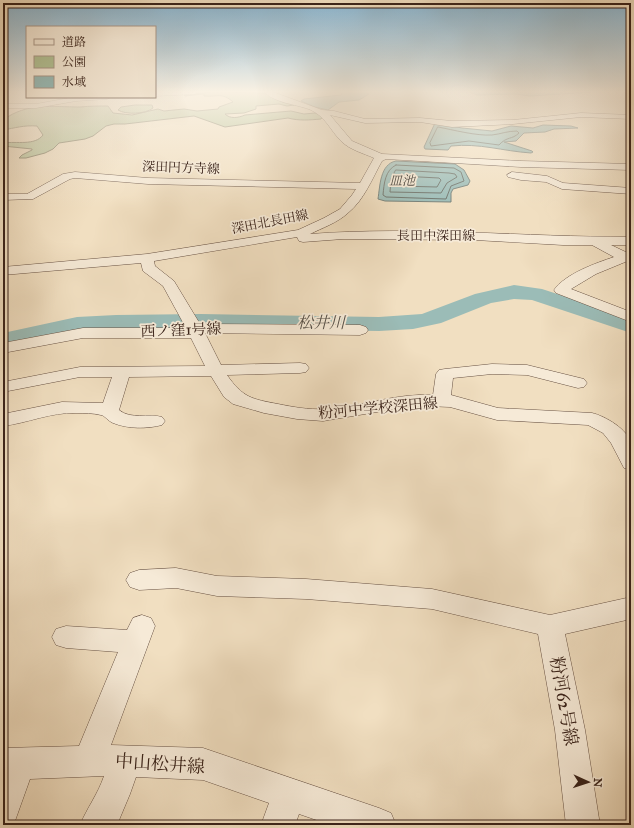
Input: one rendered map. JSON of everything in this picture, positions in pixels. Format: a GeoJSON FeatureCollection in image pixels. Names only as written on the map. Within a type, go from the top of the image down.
{"type":"FeatureCollection","features":[{"type":"Feature","properties":{"kind":"street"},"geometry":{"type":"LineString","coordinates":[[338,131],[344,139],[355,147],[382,157],[396,156],[521,164],[631,167]]}},
{"type":"Feature","properties":{"kind":"street","name":"深田北長田線"},"geometry":{"type":"LineString","coordinates":[[3,271],[147,258],[301,233],[312,229],[344,211],[357,197],[376,161],[382,157]]}},
{"type":"Feature","properties":{"kind":"street"},"geometry":{"type":"LineString","coordinates":[[450,160],[472,172]]}},
{"type":"Feature","properties":{"kind":"street"},"geometry":{"type":"LineString","coordinates":[[502,174],[547,179],[558,186],[631,191]]}},
{"type":"Feature","properties":{"kind":"street","name":"深田円方寺線"},"geometry":{"type":"LineString","coordinates":[[3,197],[29,197],[67,176],[75,175],[148,181],[363,186]]}},
{"type":"Feature","properties":{"kind":"street","name":"長田中深田線"},"geometry":{"type":"LineString","coordinates":[[240,242],[343,235],[475,236],[563,241],[631,241]]}},
{"type":"Feature","properties":{"kind":"street"},"geometry":{"type":"LineString","coordinates":[[595,241],[625,257],[594,269],[573,280],[561,290],[627,312]]}},
{"type":"Feature","properties":{"kind":"street","name":"粉河中学校深田線"},"geometry":{"type":"LineString","coordinates":[[147,258],[148,268],[169,284],[216,371],[230,393],[240,400],[264,407],[297,413],[324,415],[401,402],[441,401],[451,402],[497,414],[592,419],[610,429],[620,441],[631,463]]}},
{"type":"Feature","properties":{"kind":"street","name":"西ノ窪1号線"},"geometry":{"type":"LineString","coordinates":[[3,348],[83,333],[192,325],[200,329],[360,330]]}},
{"type":"Feature","properties":{"kind":"street"},"geometry":{"type":"LineString","coordinates":[[3,387],[80,372],[216,371],[300,368]]}},
{"type":"Feature","properties":{"kind":"street"},"geometry":{"type":"LineString","coordinates":[[441,401],[445,374],[492,369],[527,370],[578,383]]}},
{"type":"Feature","properties":{"kind":"street"},"geometry":{"type":"LineString","coordinates":[[122,372],[109,412],[113,417],[120,420],[155,421]]}},
{"type":"Feature","properties":{"kind":"street"},"geometry":{"type":"LineString","coordinates":[[3,420],[24,417],[65,407],[100,410],[111,406]]}},
{"type":"Feature","properties":{"kind":"street"},"geometry":{"type":"LineString","coordinates":[[139,580],[176,578],[217,586],[306,589],[432,599],[550,626],[631,608]]}},
{"type":"Feature","properties":{"kind":"street","name":"粉河62号線"},"geometry":{"type":"LineString","coordinates":[[550,626],[570,730],[583,825]]}},
{"type":"Feature","properties":{"kind":"street"},"geometry":{"type":"LineString","coordinates":[[66,637],[139,634],[89,761]]}},
{"type":"Feature","properties":{"kind":"street","name":"中山松井線"},"geometry":{"type":"LineString","coordinates":[[12,764],[89,761],[203,764],[379,825]]}},
{"type":"Feature","properties":{"kind":"street"},"geometry":{"type":"LineString","coordinates":[[97,825],[104,817],[116,790],[124,761]]}},
{"type":"Feature","properties":{"kind":"street"},"geometry":{"type":"LineString","coordinates":[[3,809],[12,764]]}},
{"type":"Feature","properties":{"kind":"street"},"geometry":{"type":"LineString","coordinates":[[278,825],[288,794]]}},
{"type":"Feature","properties":{"kind":"green space"},"geometry":{"type":"Polygon","coordinates":[[[40,131],[100,131],[93,136],[85,139],[59,143],[53,149],[45,153],[26,158],[19,158],[32,149],[3,146],[4,143],[35,141],[43,135],[40,131]]]}},
{"type":"Feature","properties":{"kind":"water"},"geometry":{"type":"Polygon","coordinates":[[[431,131],[549,131],[524,133],[516,141],[504,142],[533,152],[531,153],[481,146],[451,146],[448,150],[425,149],[424,147],[431,131]]]}},
{"type":"Feature","properties":{"kind":"water","name":"皿池"},"geometry":{"type":"Polygon","coordinates":[[[396,161],[455,164],[464,170],[470,181],[468,185],[453,189],[451,193],[451,202],[385,201],[378,199],[380,182],[384,171],[387,166],[396,161]]]}},
{"type":"Feature","properties":{"kind":"waterway","name":"松井川"},"geometry":{"type":"LineString","coordinates":[[3,340],[77,324],[116,322],[201,321],[379,324],[413,322],[433,318],[483,298],[514,292],[540,296],[631,326]]}}]}
